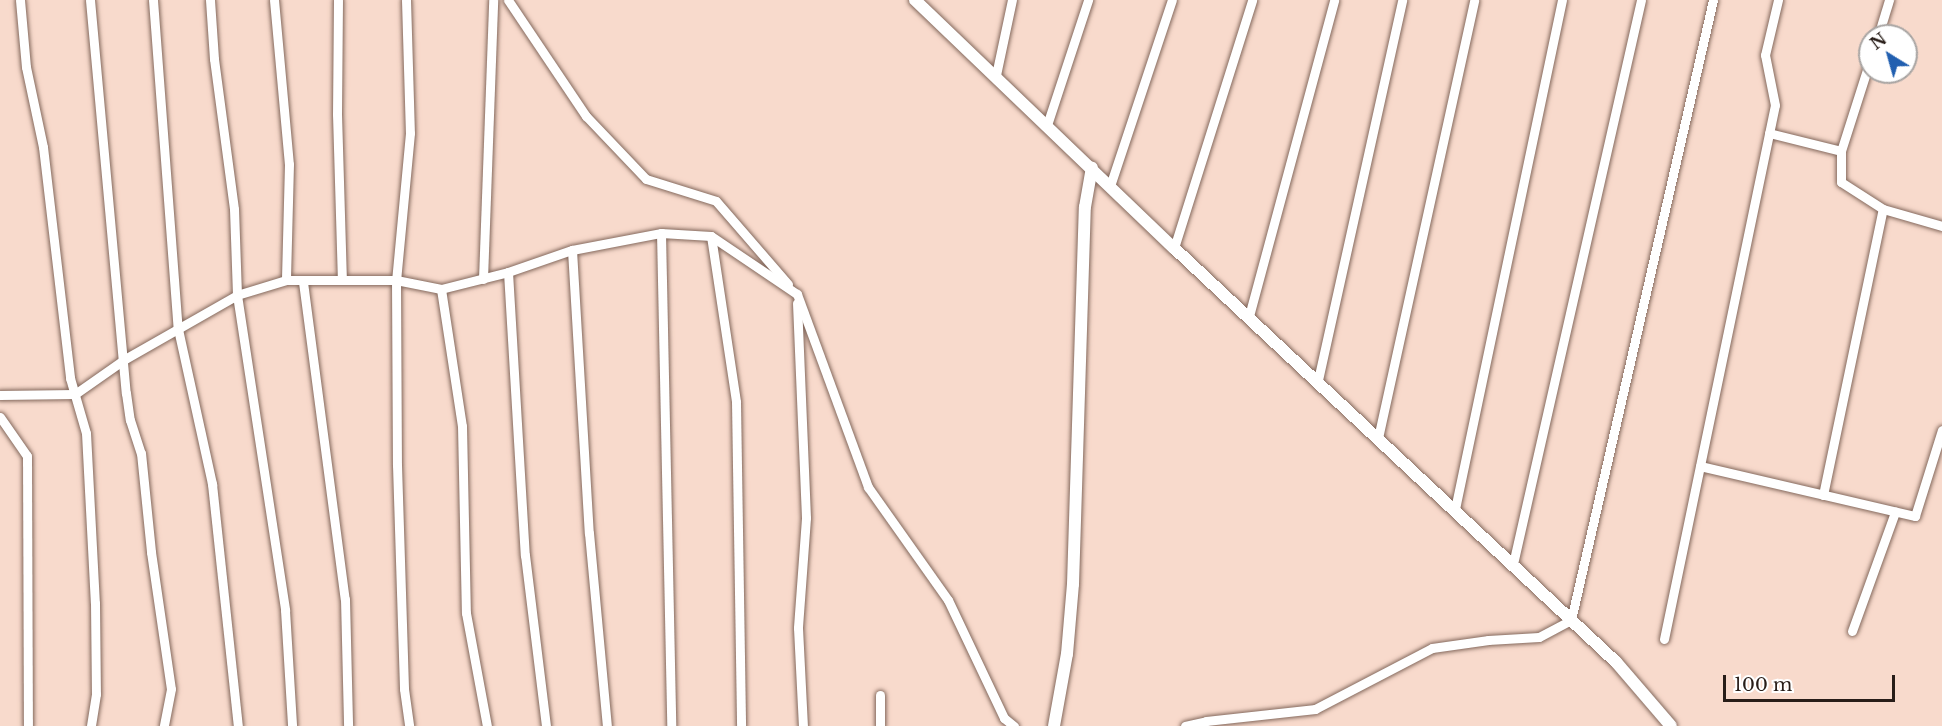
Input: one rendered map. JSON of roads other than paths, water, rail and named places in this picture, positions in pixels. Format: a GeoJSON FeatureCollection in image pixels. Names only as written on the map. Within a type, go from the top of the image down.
{"type":"FeatureCollection","features":[{"type":"Feature","properties":{"kind":"street"},"geometry":{"type":"LineString","coordinates":[[20,0],[26,67],[43,147],[70,378],[86,433],[95,626],[96,694],[91,726]]}},
{"type":"Feature","properties":{"kind":"street"},"geometry":{"type":"LineString","coordinates":[[90,0],[112,252],[130,420],[141,453],[151,552],[171,689],[164,726]]}},
{"type":"Feature","properties":{"kind":"street"},"geometry":{"type":"LineString","coordinates":[[153,0],[178,329],[212,484],[238,726]]}},
{"type":"Feature","properties":{"kind":"street"},"geometry":{"type":"LineString","coordinates":[[210,0],[214,59],[234,208],[237,295],[285,610],[292,726]]}},
{"type":"Feature","properties":{"kind":"street"},"geometry":{"type":"LineString","coordinates":[[274,0],[289,164],[286,280]]}},
{"type":"Feature","properties":{"kind":"street"},"geometry":{"type":"LineString","coordinates":[[338,0],[337,114],[342,280]]}},
{"type":"Feature","properties":{"kind":"street"},"geometry":{"type":"LineString","coordinates":[[406,0],[410,133],[396,280],[398,489],[404,689],[409,726]]}},
{"type":"Feature","properties":{"kind":"street"},"geometry":{"type":"LineString","coordinates":[[483,279],[493,0]]}},
{"type":"Feature","properties":{"kind":"street"},"geometry":{"type":"LineString","coordinates":[[508,0],[586,116],[646,179],[716,201],[797,294],[868,487],[948,600],[1004,718],[1014,726]]}},
{"type":"Feature","properties":{"kind":"street"},"geometry":{"type":"LineString","coordinates":[[915,0],[927,5],[1174,248],[1318,380],[1616,662],[1671,726]]}},
{"type":"Feature","properties":{"kind":"street"},"geometry":{"type":"LineString","coordinates":[[996,75],[1012,0]]}},
{"type":"Feature","properties":{"kind":"street"},"geometry":{"type":"LineString","coordinates":[[1047,125],[1088,0]]}},
{"type":"Feature","properties":{"kind":"street"},"geometry":{"type":"LineString","coordinates":[[1110,186],[1172,0]]}},
{"type":"Feature","properties":{"kind":"street"},"geometry":{"type":"LineString","coordinates":[[1174,248],[1252,0]]}},
{"type":"Feature","properties":{"kind":"street"},"geometry":{"type":"LineString","coordinates":[[1249,316],[1334,0]]}},
{"type":"Feature","properties":{"kind":"street"},"geometry":{"type":"LineString","coordinates":[[1318,380],[1402,0]]}},
{"type":"Feature","properties":{"kind":"street"},"geometry":{"type":"LineString","coordinates":[[1378,438],[1474,0]]}},
{"type":"Feature","properties":{"kind":"street"},"geometry":{"type":"LineString","coordinates":[[1455,509],[1562,0]]}},
{"type":"Feature","properties":{"kind":"street"},"geometry":{"type":"LineString","coordinates":[[1513,564],[1641,0]]}},
{"type":"Feature","properties":{"kind":"street"},"geometry":{"type":"LineString","coordinates":[[1185,726],[1206,721],[1315,710],[1432,648],[1488,640],[1539,637],[1572,620],[1713,0]]}},
{"type":"Feature","properties":{"kind":"street"},"geometry":{"type":"LineString","coordinates":[[1664,639],[1775,105],[1765,55],[1778,0]]}},
{"type":"Feature","properties":{"kind":"street"},"geometry":{"type":"LineString","coordinates":[[1882,24],[1889,0]]}},
{"type":"Feature","properties":{"kind":"street"},"geometry":{"type":"LineString","coordinates":[[1862,84],[1841,151],[1841,182],[1884,209],[1942,226]]}},
{"type":"Feature","properties":{"kind":"street"},"geometry":{"type":"LineString","coordinates":[[1769,133],[1841,151]]}},
{"type":"Feature","properties":{"kind":"street"},"geometry":{"type":"LineString","coordinates":[[1054,726],[1067,654],[1073,584],[1085,207],[1092,168]]}},
{"type":"Feature","properties":{"kind":"street"},"geometry":{"type":"LineString","coordinates":[[1823,495],[1884,209]]}},
{"type":"Feature","properties":{"kind":"street"},"geometry":{"type":"LineString","coordinates":[[0,395],[75,394],[125,359],[237,295],[286,280],[303,282],[396,280],[441,289],[508,272],[572,250],[661,233],[711,236],[797,294]]}},
{"type":"Feature","properties":{"kind":"street"},"geometry":{"type":"LineString","coordinates":[[661,233],[671,726]]}},
{"type":"Feature","properties":{"kind":"street"},"geometry":{"type":"LineString","coordinates":[[711,236],[736,402],[741,726]]}},
{"type":"Feature","properties":{"kind":"street"},"geometry":{"type":"LineString","coordinates":[[572,250],[588,532],[607,726]]}},
{"type":"Feature","properties":{"kind":"street"},"geometry":{"type":"LineString","coordinates":[[508,272],[525,555],[546,726]]}},
{"type":"Feature","properties":{"kind":"street"},"geometry":{"type":"LineString","coordinates":[[303,282],[345,599],[348,726]]}},
{"type":"Feature","properties":{"kind":"street"},"geometry":{"type":"LineString","coordinates":[[441,289],[462,426],[466,613],[487,726]]}},
{"type":"Feature","properties":{"kind":"street"},"geometry":{"type":"LineString","coordinates":[[797,294],[806,518],[798,628],[803,726]]}},
{"type":"Feature","properties":{"kind":"street"},"geometry":{"type":"LineString","coordinates":[[0,417],[27,456],[28,726]]}},
{"type":"Feature","properties":{"kind":"street"},"geometry":{"type":"LineString","coordinates":[[1700,466],[1915,516],[1942,430]]}},
{"type":"Feature","properties":{"kind":"street"},"geometry":{"type":"LineString","coordinates":[[1852,631],[1894,512]]}},
{"type":"Feature","properties":{"kind":"street"},"geometry":{"type":"LineString","coordinates":[[880,695],[880,726]]}}]}
